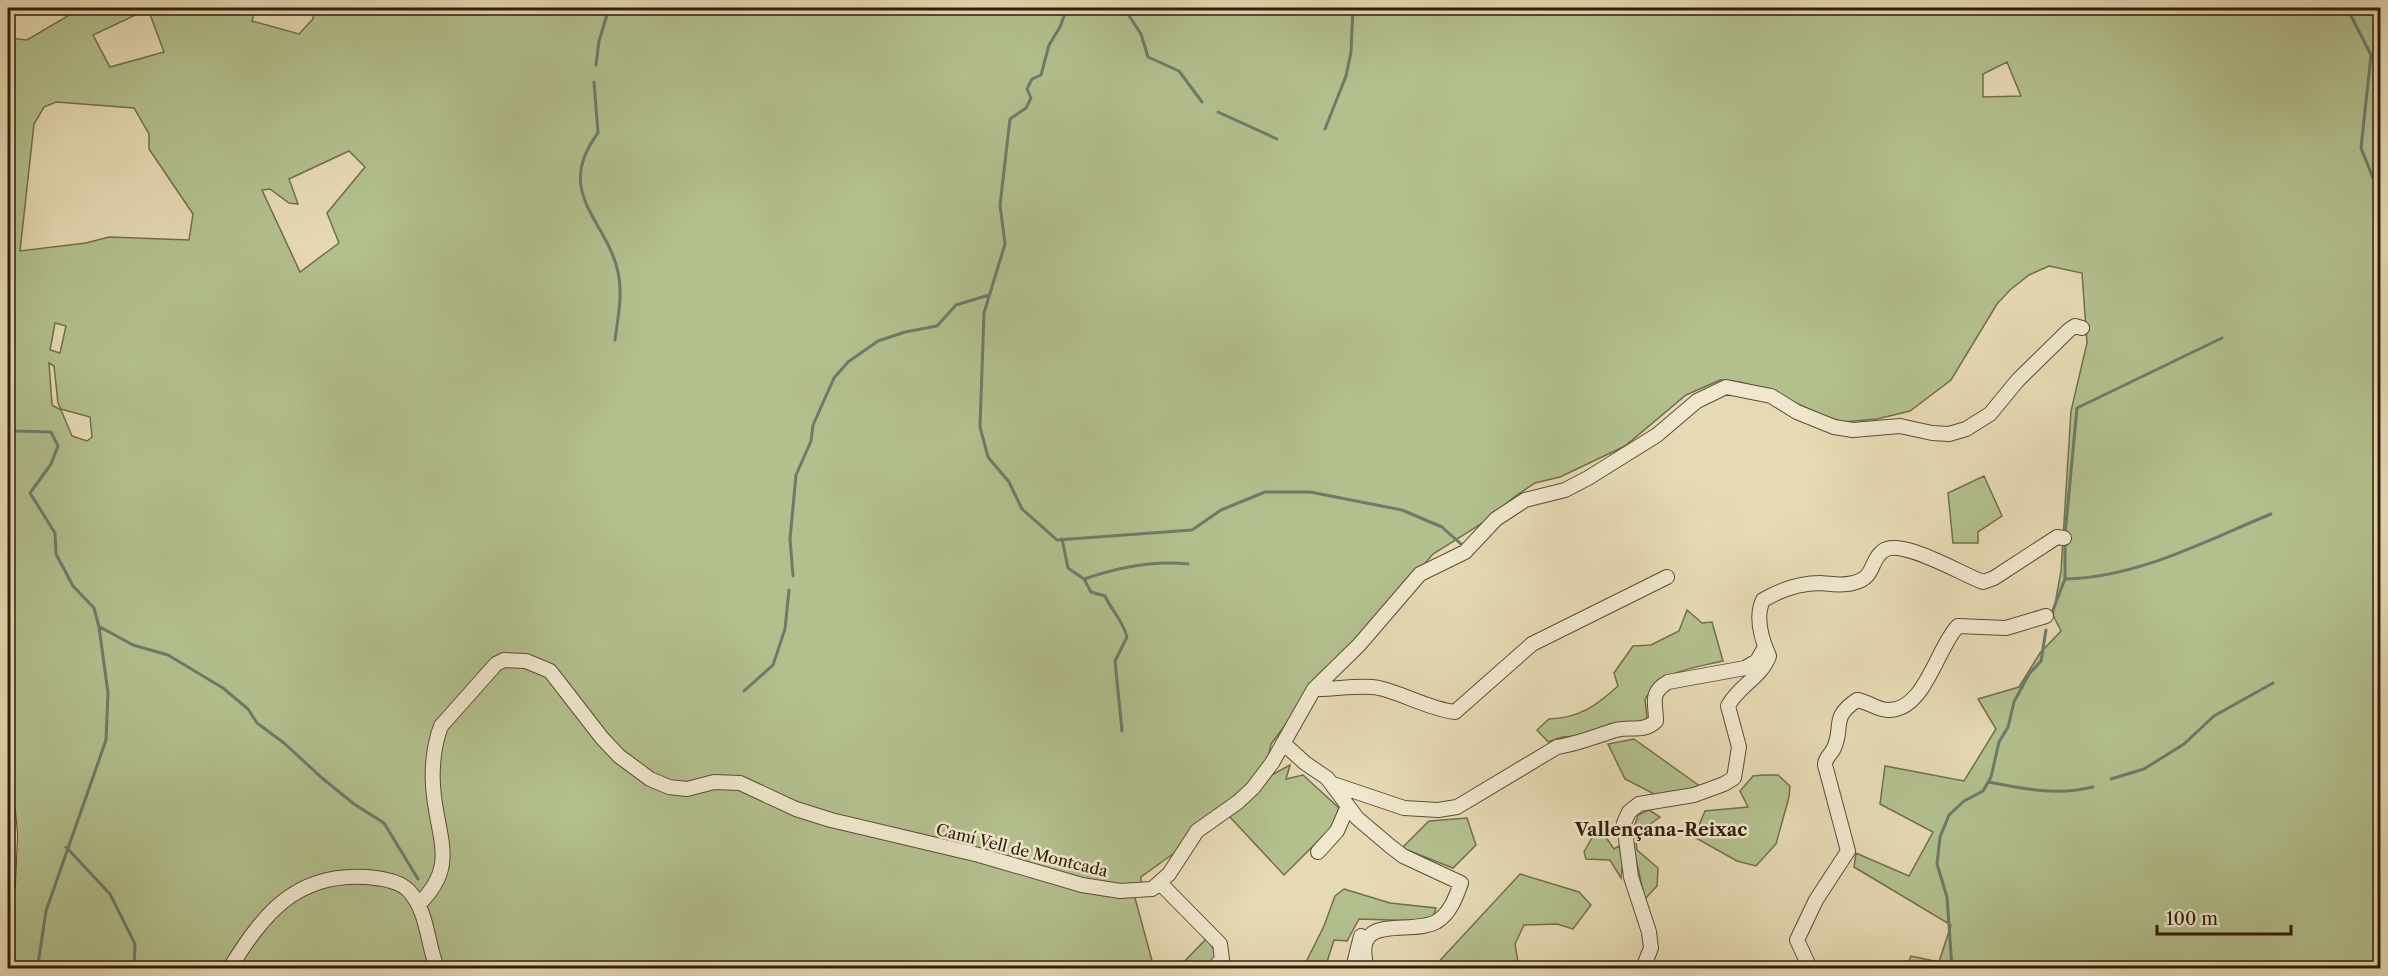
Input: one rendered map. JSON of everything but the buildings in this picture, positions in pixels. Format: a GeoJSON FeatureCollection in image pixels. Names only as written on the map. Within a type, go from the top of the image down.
{"type":"FeatureCollection","features":[{"type":"Feature","properties":{"kind":"street"},"geometry":{"type":"LineString","coordinates":[[1215,969],[1222,958],[1220,944],[1161,884],[1197,831],[1238,802],[1253,788],[1283,743],[1314,689],[1359,645],[1420,574],[1465,552],[1496,519],[1525,500],[1565,490],[1616,462],[1657,435],[1713,392],[1726,387],[1771,396],[1797,412],[1834,427],[1853,430],[1900,426],[1949,434],[1982,421],[2046,351],[2074,326],[2082,328]]}},
{"type":"Feature","properties":{"kind":"street"},"geometry":{"type":"LineString","coordinates":[[1644,969],[1651,948],[1649,932],[1631,878],[1624,823],[1629,812],[1639,804],[1694,795],[1734,778],[1739,747],[1728,706],[1739,690],[1757,676],[1769,656],[1758,620],[1758,610],[1763,600],[1799,584],[1841,584],[1862,580],[1871,573],[1882,551],[1890,547],[1921,554],[1983,582],[1994,578],[2057,537],[2064,538]]}},
{"type":"Feature","properties":{"kind":"street"},"geometry":{"type":"LineString","coordinates":[[1314,689],[1377,688],[1410,697],[1442,710],[1455,712],[1532,644],[1667,577]]}},
{"type":"Feature","properties":{"kind":"street"},"geometry":{"type":"LineString","coordinates":[[1810,969],[1797,940],[1811,908],[1848,851],[1825,765],[1825,760],[1834,748],[1841,714],[1857,700],[1888,710],[1910,702],[1926,682],[1934,664],[1958,626],[2006,628],[2046,616]]}},
{"type":"Feature","properties":{"kind":"street"},"geometry":{"type":"LineString","coordinates":[[1333,784],[1404,808],[1438,810],[1457,807],[1557,747],[1574,745],[1619,729],[1648,728],[1656,721],[1653,699],[1657,688],[1668,682],[1745,668],[1757,661],[1765,647]]}},
{"type":"Feature","properties":{"kind":"street","name":"Camí Vell de Montcada"},"geometry":{"type":"LineString","coordinates":[[419,904],[428,895],[441,873],[445,852],[433,793],[437,738],[441,726],[496,664],[514,660],[526,661],[550,671],[602,738],[619,756],[650,779],[669,787],[687,789],[714,782],[740,783],[796,809],[831,820],[979,855],[1082,885],[1139,892],[1161,884]]}},
{"type":"Feature","properties":{"kind":"street"},"geometry":{"type":"LineString","coordinates":[[1283,743],[1333,784],[1357,818],[1403,856],[1461,883],[1448,911],[1438,921],[1424,927],[1382,927],[1371,934],[1365,947],[1367,969]]}},
{"type":"Feature","properties":{"kind":"street"},"geometry":{"type":"LineString","coordinates":[[1318,852],[1337,831],[1348,806]]}},
{"type":"Feature","properties":{"kind":"street"},"geometry":{"type":"LineString","coordinates":[[8,811],[10,835],[8,885]]}},
{"type":"Feature","properties":{"kind":"street"},"geometry":{"type":"LineString","coordinates":[[230,969],[260,926],[285,899],[307,885],[333,878],[371,877],[408,889],[419,904],[437,969]]}},
{"type":"Feature","properties":{"kind":"street"},"geometry":{"type":"LineString","coordinates":[[1353,969],[1360,936],[1366,927],[1373,925],[1376,931]]}},
{"type":"Feature","properties":{"kind":"green space"},"geometry":{"type":"Polygon","coordinates":[[[77,8],[256,8],[252,21],[299,34],[313,19],[314,8],[2380,8],[2380,968],[1906,968],[1911,956],[1939,962],[1951,925],[1854,867],[1856,853],[1909,876],[1933,832],[1880,804],[1885,766],[1964,781],[1996,729],[1978,699],[2019,687],[2040,653],[2061,631],[2053,615],[2061,571],[2071,411],[2087,343],[2082,273],[2049,266],[2029,275],[2010,290],[1997,304],[1951,380],[1910,411],[1877,419],[1843,422],[1819,414],[1773,392],[1740,382],[1720,380],[1686,395],[1625,446],[1560,477],[1535,483],[1514,497],[1489,519],[1433,554],[1294,713],[1271,744],[1267,763],[1241,795],[1177,851],[1141,877],[1141,886],[1135,898],[1154,968],[8,968],[8,38],[27,40],[78,10],[77,8]],[[148,9],[93,35],[110,67],[164,52],[148,9]],[[2007,62],[1983,74],[1983,97],[2021,96],[2007,62]],[[56,102],[44,107],[34,124],[20,251],[86,243],[109,237],[189,240],[193,214],[149,149],[149,134],[134,108],[56,102]],[[349,151],[289,179],[298,204],[289,203],[270,189],[262,190],[300,272],[339,243],[327,213],[365,167],[349,151]],[[55,323],[50,350],[60,353],[66,326],[55,323]],[[49,363],[52,405],[61,410],[72,436],[87,441],[92,437],[90,417],[61,409],[58,403],[54,366],[49,363]]]}},
{"type":"Feature","properties":{"kind":"green space"},"geometry":{"type":"Polygon","coordinates":[[[1984,476],[2002,516],[1978,532],[1978,543],[1953,543],[1948,493],[1984,476]]]}},
{"type":"Feature","properties":{"kind":"green space"},"geometry":{"type":"Polygon","coordinates":[[[1687,610],[1702,623],[1712,622],[1723,661],[1690,668],[1660,682],[1645,699],[1647,718],[1641,723],[1610,724],[1580,736],[1562,737],[1548,742],[1537,730],[1549,719],[1569,716],[1586,710],[1602,699],[1618,686],[1614,673],[1633,646],[1651,645],[1679,631],[1687,610]]]}},
{"type":"Feature","properties":{"kind":"green space"},"geometry":{"type":"Polygon","coordinates":[[[1634,739],[1701,787],[1656,795],[1625,779],[1608,744],[1634,739]]]}},
{"type":"Feature","properties":{"kind":"green space"},"geometry":{"type":"Polygon","coordinates":[[[1290,765],[1286,779],[1303,775],[1339,808],[1332,827],[1284,875],[1229,816],[1268,777],[1290,765]]]}},
{"type":"Feature","properties":{"kind":"green space"},"geometry":{"type":"Polygon","coordinates":[[[1778,775],[1790,786],[1776,844],[1756,866],[1737,861],[1694,837],[1705,811],[1748,807],[1740,791],[1753,776],[1778,775]]]}},
{"type":"Feature","properties":{"kind":"green space"},"geometry":{"type":"Polygon","coordinates":[[[1649,810],[1660,817],[1649,825],[1636,841],[1637,850],[1658,868],[1657,886],[1645,899],[1631,837],[1638,815],[1649,810]]]}},
{"type":"Feature","properties":{"kind":"green space"},"geometry":{"type":"Polygon","coordinates":[[[1467,818],[1476,845],[1453,868],[1402,848],[1429,821],[1467,818]]]}},
{"type":"Feature","properties":{"kind":"green space"},"geometry":{"type":"Polygon","coordinates":[[[1601,830],[1614,849],[1619,846],[1623,861],[1621,878],[1610,860],[1586,859],[1584,852],[1594,834],[1601,830]]]}},
{"type":"Feature","properties":{"kind":"green space"},"geometry":{"type":"Polygon","coordinates":[[[1520,874],[1579,892],[1591,905],[1573,929],[1557,924],[1524,925],[1515,944],[1519,968],[1433,968],[1520,874]]]}},
{"type":"Feature","properties":{"kind":"green space"},"geometry":{"type":"Polygon","coordinates":[[[1344,889],[1390,903],[1436,908],[1433,917],[1423,921],[1359,919],[1347,941],[1334,940],[1325,968],[1303,968],[1324,926],[1335,896],[1344,889]]]}},
{"type":"Feature","properties":{"kind":"green space"},"geometry":{"type":"Polygon","coordinates":[[[1207,938],[1217,955],[1208,968],[1178,968],[1207,938]]]}},
{"type":"Feature","properties":{"kind":"waterway"},"geometry":{"type":"LineString","coordinates":[[596,65],[599,41],[609,8]]}},
{"type":"Feature","properties":{"kind":"waterway"},"geometry":{"type":"LineString","coordinates":[[1067,8],[1060,27],[1049,45],[1041,75],[1032,79],[1027,89],[1031,98],[1026,108],[1010,119],[1000,205],[1005,244],[984,313],[980,427],[988,457],[1009,482],[1022,509],[1057,540],[1192,530],[1221,510],[1265,492],[1310,492],[1402,510],[1442,527],[1461,544]]}},
{"type":"Feature","properties":{"kind":"waterway"},"geometry":{"type":"LineString","coordinates":[[1124,8],[1141,34],[1148,57],[1179,71],[1202,102]]}},
{"type":"Feature","properties":{"kind":"waterway"},"geometry":{"type":"LineString","coordinates":[[1325,129],[1346,76],[1351,52],[1353,8]]}},
{"type":"Feature","properties":{"kind":"waterway"},"geometry":{"type":"LineString","coordinates":[[2347,8],[2371,55],[2361,148],[2373,178]]}},
{"type":"Feature","properties":{"kind":"waterway"},"geometry":{"type":"LineString","coordinates":[[594,82],[598,133],[585,154],[581,173],[582,190],[587,206],[612,254],[618,272],[620,297],[615,340]]}},
{"type":"Feature","properties":{"kind":"waterway"},"geometry":{"type":"LineString","coordinates":[[1218,112],[1277,139]]}},
{"type":"Feature","properties":{"kind":"waterway"},"geometry":{"type":"LineString","coordinates":[[793,576],[790,539],[796,475],[811,441],[813,425],[834,378],[848,362],[878,341],[905,332],[937,326],[956,305],[989,295]]}},
{"type":"Feature","properties":{"kind":"waterway"},"geometry":{"type":"LineString","coordinates":[[2065,535],[2077,408],[2222,338]]}},
{"type":"Feature","properties":{"kind":"waterway"},"geometry":{"type":"LineString","coordinates":[[8,424],[15,431],[51,432],[58,446],[51,464],[30,493],[55,533],[56,554],[73,586],[94,608],[99,627],[108,693],[106,740],[46,911],[38,964],[34,968]]}},
{"type":"Feature","properties":{"kind":"waterway"},"geometry":{"type":"LineString","coordinates":[[2066,579],[2093,577],[2146,565],[2271,514]]}},
{"type":"Feature","properties":{"kind":"waterway"},"geometry":{"type":"LineString","coordinates":[[1062,539],[1068,568],[1084,579],[1091,592],[1105,596],[1127,637],[1115,661],[1122,731]]}},
{"type":"Feature","properties":{"kind":"waterway"},"geometry":{"type":"LineString","coordinates":[[2053,610],[2065,579],[2065,541]]}},
{"type":"Feature","properties":{"kind":"waterway"},"geometry":{"type":"LineString","coordinates":[[1084,579],[1135,566],[1162,563],[1188,564]]}},
{"type":"Feature","properties":{"kind":"waterway"},"geometry":{"type":"LineString","coordinates":[[744,691],[773,665],[785,629],[789,590]]}},
{"type":"Feature","properties":{"kind":"waterway"},"geometry":{"type":"LineString","coordinates":[[100,627],[133,645],[168,655],[223,688],[248,709],[257,723],[284,743],[322,778],[354,804],[384,823],[418,879]]}},
{"type":"Feature","properties":{"kind":"waterway"},"geometry":{"type":"LineString","coordinates":[[1952,968],[1947,897],[1937,864],[1940,837],[1949,815],[1964,801],[1983,791],[1991,777],[1999,742],[2008,727],[2014,702],[2029,674],[2041,661],[2046,630]]}},
{"type":"Feature","properties":{"kind":"waterway"},"geometry":{"type":"LineString","coordinates":[[2111,779],[2144,769],[2184,744],[2214,716],[2273,683]]}},
{"type":"Feature","properties":{"kind":"waterway"},"geometry":{"type":"LineString","coordinates":[[1988,782],[2053,791],[2093,787]]}},
{"type":"Feature","properties":{"kind":"waterway"},"geometry":{"type":"LineString","coordinates":[[66,847],[110,894],[135,944],[134,968]]}},
{"type":"Feature","properties":{"kind":"district","name":"Vallençana-Reixac"},"geometry":{"type":"Point","coordinates":[1661,830]}}]}
